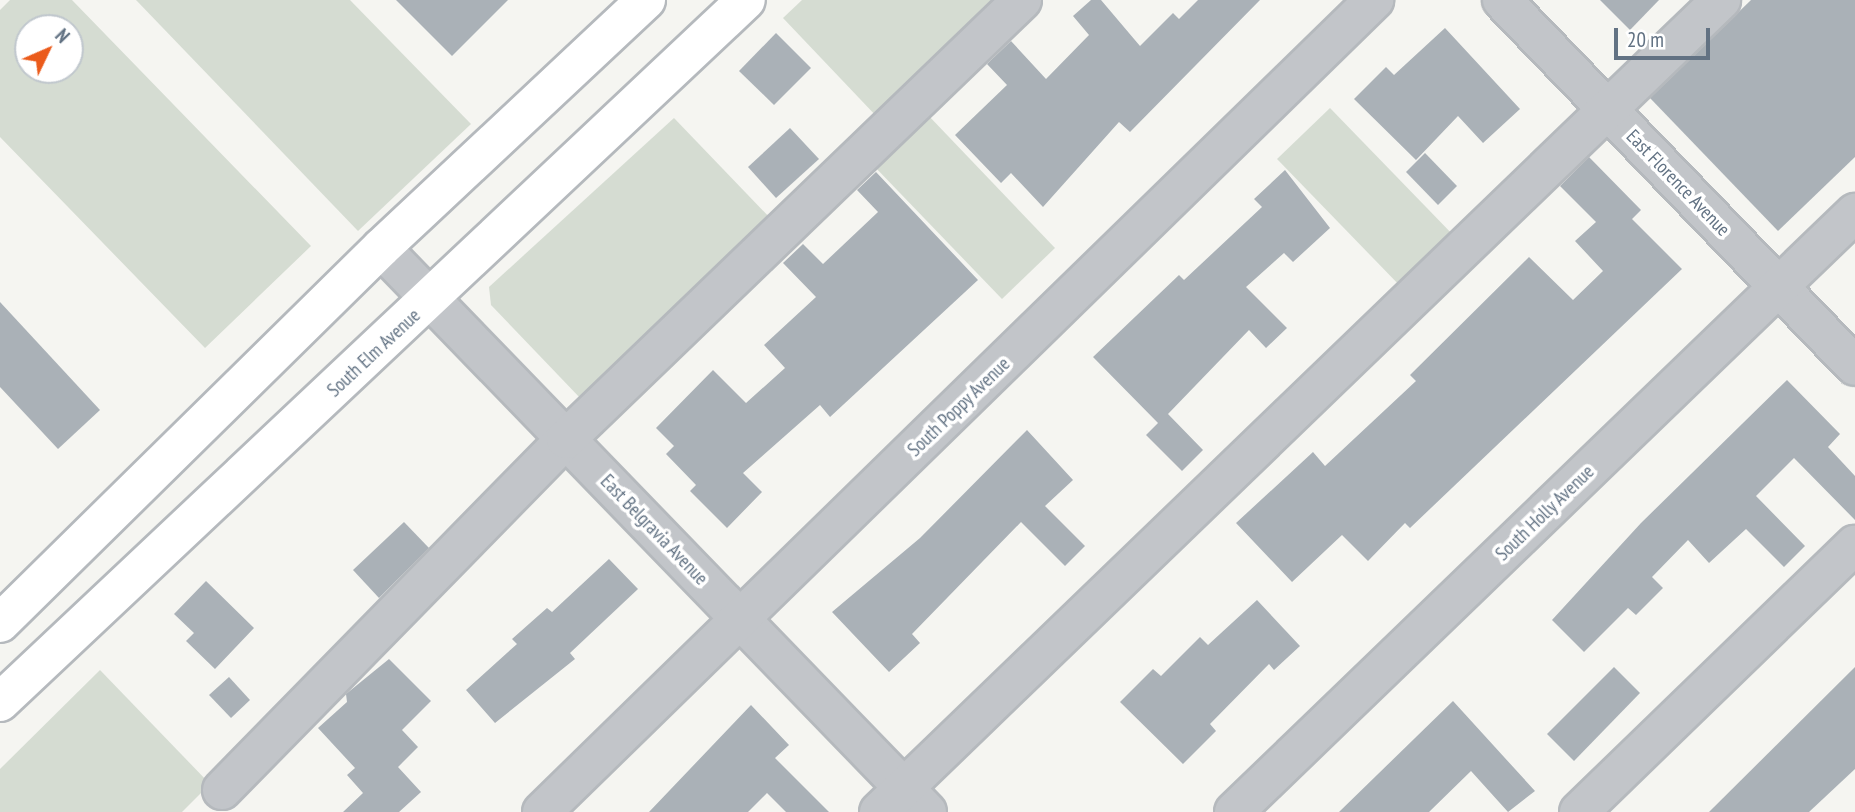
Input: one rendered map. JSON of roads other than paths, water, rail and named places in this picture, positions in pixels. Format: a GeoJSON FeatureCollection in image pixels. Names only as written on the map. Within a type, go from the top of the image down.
{"type":"FeatureCollection","features":[{"type":"Feature","properties":{"kind":"main road"},"geometry":{"type":"LineString","coordinates":[[0,623],[381,248],[646,0]]}},
{"type":"Feature","properties":{"kind":"main road","name":"South Elm Avenue"},"geometry":{"type":"LineString","coordinates":[[0,702],[431,300],[746,0]]}},
{"type":"Feature","properties":{"kind":"street"},"geometry":{"type":"LineString","coordinates":[[222,790],[566,439],[1022,0]]}},
{"type":"Feature","properties":{"kind":"street","name":"South Poppy Avenue"},"geometry":{"type":"LineString","coordinates":[[542,812],[1374,0]]}},
{"type":"Feature","properties":{"kind":"street","name":"East Florence Avenue"},"geometry":{"type":"LineString","coordinates":[[1502,0],[1855,366]]}},
{"type":"Feature","properties":{"kind":"street"},"geometry":{"type":"LineString","coordinates":[[903,804],[1721,0]]}},
{"type":"Feature","properties":{"kind":"street","name":"South Holly Avenue"},"geometry":{"type":"LineString","coordinates":[[1234,812],[1855,214]]}},
{"type":"Feature","properties":{"kind":"street","name":"East Belgravia Avenue"},"geometry":{"type":"LineString","coordinates":[[381,248],[741,620],[903,804]]}},
{"type":"Feature","properties":{"kind":"street"},"geometry":{"type":"LineString","coordinates":[[1579,812],[1855,545]]}}]}
